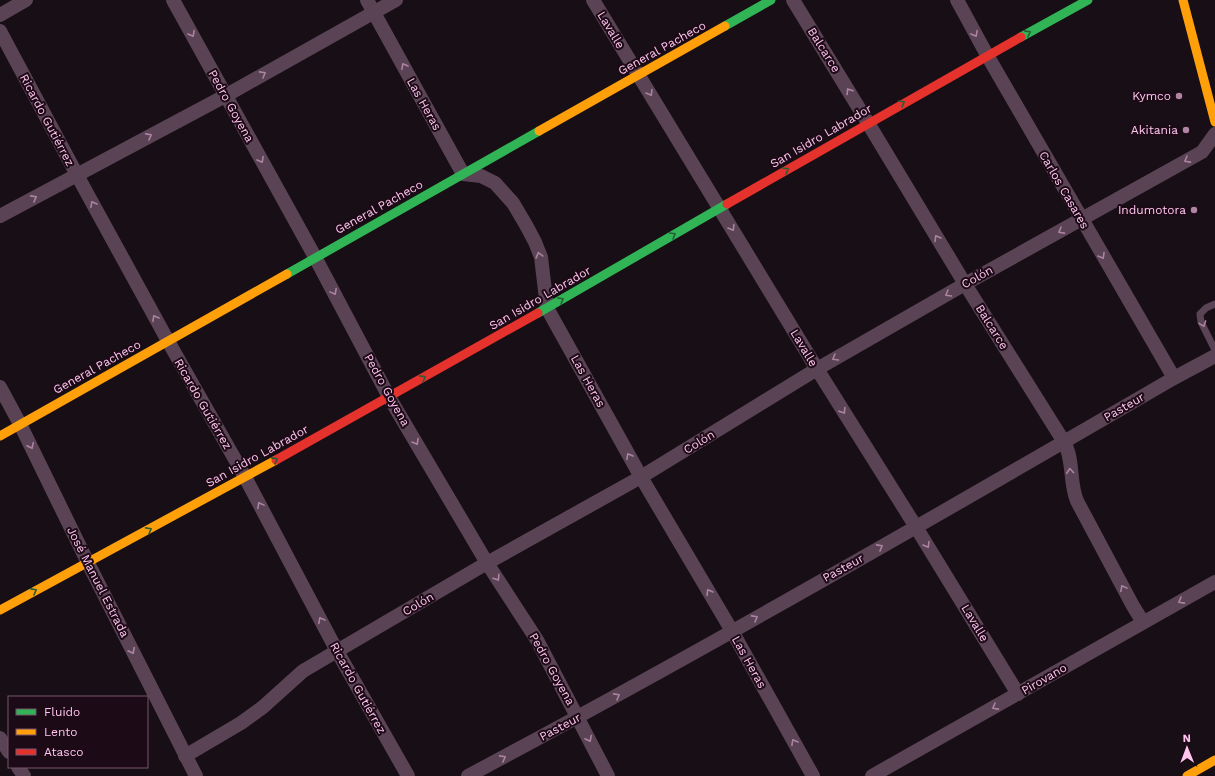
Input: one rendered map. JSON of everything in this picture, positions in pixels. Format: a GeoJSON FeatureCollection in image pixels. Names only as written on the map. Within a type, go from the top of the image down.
{"type":"FeatureCollection","features":[{"type":"Feature","properties":{"kind":"street"},"geometry":{"type":"LineString","coordinates":[[0,15],[26,0]]}},
{"type":"Feature","properties":{"kind":"street","name":"Pedro Goyena"},"geometry":{"type":"LineString","coordinates":[[173,0],[315,257],[389,397],[487,563],[537,640],[608,776]]}},
{"type":"Feature","properties":{"kind":"street","name":"Las Heras"},"geometry":{"type":"LineString","coordinates":[[367,0],[463,174],[487,178],[495,183],[513,203],[535,242],[540,257],[547,308],[641,477],[732,631],[813,776]]}},
{"type":"Feature","properties":{"kind":"street"},"geometry":{"type":"LineString","coordinates":[[0,216],[225,96],[396,0]]}},
{"type":"Feature","properties":{"kind":"street","name":"Lavalle"},"geometry":{"type":"LineString","coordinates":[[593,0],[817,369],[1018,694]]}},
{"type":"Feature","properties":{"kind":"street","name":"General Pacheco"},"geometry":{"type":"LineString","coordinates":[[0,436],[771,0]]}},
{"type":"Feature","properties":{"kind":"street","name":"Balcarce"},"geometry":{"type":"LineString","coordinates":[[793,0],[965,284],[1068,449],[1073,491],[1077,501],[1143,622]]}},
{"type":"Feature","properties":{"kind":"street","name":"Carlos Casares"},"geometry":{"type":"LineString","coordinates":[[957,0],[1081,220],[1174,378]]}},
{"type":"Feature","properties":{"kind":"street","name":"San Isidro Labrador"},"geometry":{"type":"LineString","coordinates":[[0,610],[389,397],[987,55],[1088,0]]}},
{"type":"Feature","properties":{"kind":"street"},"geometry":{"type":"LineString","coordinates":[[1183,0],[1215,122]]}},
{"type":"Feature","properties":{"kind":"street","name":"Ricardo Gutiérrez"},"geometry":{"type":"LineString","coordinates":[[0,30],[77,175],[245,477],[337,651],[408,776]]}},
{"type":"Feature","properties":{"kind":"street","name":"Colón"},"geometry":{"type":"LineString","coordinates":[[185,756],[241,723],[263,707],[303,671],[487,563],[641,477],[817,369],[965,284],[1202,152],[1215,134]]}},
{"type":"Feature","properties":{"kind":"street","name":"Pasteur"},"geometry":{"type":"LineString","coordinates":[[468,776],[578,717],[732,631],[1215,356]]}},
{"type":"Feature","properties":{"kind":"street","name":"José Manuel Estrada"},"geometry":{"type":"LineString","coordinates":[[0,387],[20,424],[88,563],[196,776]]}},
{"type":"Feature","properties":{"kind":"street","name":"Pirovano"},"geometry":{"type":"LineString","coordinates":[[872,776],[1215,582]]}},
{"type":"Feature","properties":{"kind":"street"},"geometry":{"type":"LineString","coordinates":[[0,738],[8,750]]}},
{"type":"Feature","properties":{"kind":"street"},"geometry":{"type":"LineString","coordinates":[[1187,776],[1215,760]]}},
{"type":"Feature","properties":{"kind":"lane"},"geometry":{"type":"LineString","coordinates":[[1215,304],[1206,308],[1200,314],[1201,322],[1215,350]]}},
{"type":"Feature","properties":{"kind":"traffic: fast"},"geometry":{"type":"LineString","coordinates":[[725,26],[771,0]]}},
{"type":"Feature","properties":{"kind":"traffic: fast"},"geometry":{"type":"LineString","coordinates":[[1021,37],[1088,0]]}},
{"type":"Feature","properties":{"kind":"traffic: fast"},"geometry":{"type":"LineString","coordinates":[[287,274],[539,131]]}},
{"type":"Feature","properties":{"kind":"traffic: fast"},"geometry":{"type":"LineString","coordinates":[[538,313],[727,204]]}},
{"type":"Feature","properties":{"kind":"traffic: slow"},"geometry":{"type":"LineString","coordinates":[[1183,0],[1215,122]]}},
{"type":"Feature","properties":{"kind":"traffic: slow"},"geometry":{"type":"LineString","coordinates":[[539,131],[725,26]]}},
{"type":"Feature","properties":{"kind":"traffic: slow"},"geometry":{"type":"LineString","coordinates":[[0,436],[287,274]]}},
{"type":"Feature","properties":{"kind":"traffic: slow"},"geometry":{"type":"LineString","coordinates":[[0,610],[276,460]]}},
{"type":"Feature","properties":{"kind":"traffic: slow"},"geometry":{"type":"LineString","coordinates":[[1187,776],[1215,760]]}},
{"type":"Feature","properties":{"kind":"traffic: jam"},"geometry":{"type":"LineString","coordinates":[[727,204],[1021,37]]}},
{"type":"Feature","properties":{"kind":"traffic: jam"},"geometry":{"type":"LineString","coordinates":[[276,460],[538,313]]}},
{"type":"Feature","properties":{"kind":"place","name":"Kymco"},"geometry":{"type":"Point","coordinates":[1179,96]}},
{"type":"Feature","properties":{"kind":"place","name":"Akitania"},"geometry":{"type":"Point","coordinates":[1186,130]}},
{"type":"Feature","properties":{"kind":"place","name":"Indumotora"},"geometry":{"type":"Point","coordinates":[1194,210]}}]}
